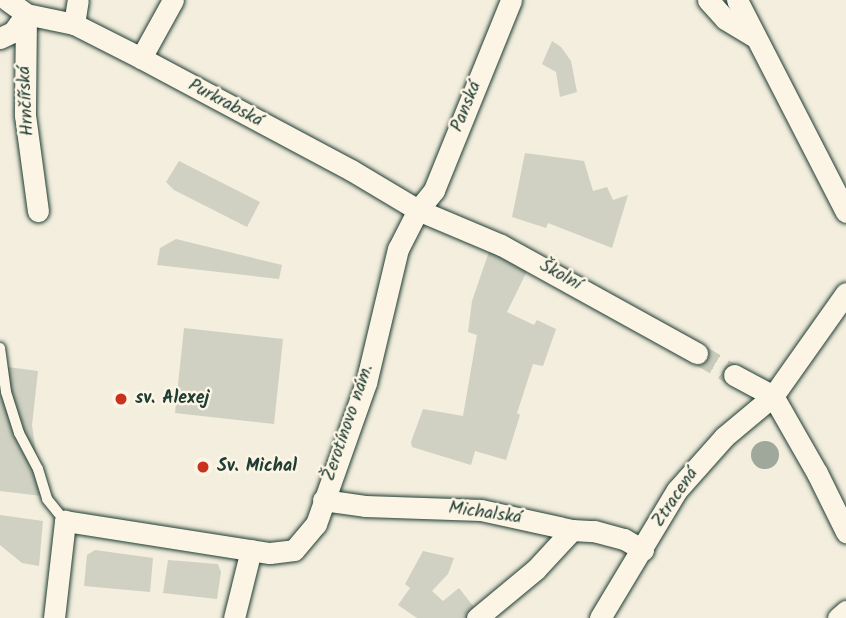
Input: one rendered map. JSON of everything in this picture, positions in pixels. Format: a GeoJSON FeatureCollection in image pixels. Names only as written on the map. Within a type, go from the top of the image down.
{"type":"FeatureCollection","features":[{"type":"Feature","properties":{"kind":"street"},"geometry":{"type":"LineString","coordinates":[[0,38],[13,32],[26,14],[7,0]]}},
{"type":"Feature","properties":{"kind":"street"},"geometry":{"type":"LineString","coordinates":[[74,24],[78,0]]}},
{"type":"Feature","properties":{"kind":"street"},"geometry":{"type":"LineString","coordinates":[[141,58],[173,0]]}},
{"type":"Feature","properties":{"kind":"street","name":"Panská"},"geometry":{"type":"LineString","coordinates":[[418,210],[434,190],[511,0]]}},
{"type":"Feature","properties":{"kind":"street"},"geometry":{"type":"LineString","coordinates":[[708,0],[725,19],[753,36]]}},
{"type":"Feature","properties":{"kind":"street"},"geometry":{"type":"LineString","coordinates":[[737,0],[753,36],[846,212]]}},
{"type":"Feature","properties":{"kind":"street","name":"Purkrabská"},"geometry":{"type":"LineString","coordinates":[[26,14],[74,24],[244,116],[351,170],[418,210]]}},
{"type":"Feature","properties":{"kind":"street","name":"Hrnčířská"},"geometry":{"type":"LineString","coordinates":[[26,14],[25,115],[38,211]]}},
{"type":"Feature","properties":{"kind":"street","name":"Školní"},"geometry":{"type":"LineString","coordinates":[[418,210],[501,244],[607,299],[697,353]]}},
{"type":"Feature","properties":{"kind":"street","name":"Žerotínovo nám."},"geometry":{"type":"LineString","coordinates":[[65,521],[270,553],[294,550],[316,524],[366,383],[398,249],[418,210]]}},
{"type":"Feature","properties":{"kind":"street","name":"Ztracená"},"geometry":{"type":"LineString","coordinates":[[600,618],[677,490],[724,437],[773,396],[846,293]]}},
{"type":"Feature","properties":{"kind":"street"},"geometry":{"type":"LineString","coordinates":[[734,375],[773,396],[817,473],[846,532]]}},
{"type":"Feature","properties":{"kind":"street","name":"Michalská"},"geometry":{"type":"LineString","coordinates":[[323,500],[365,506],[481,510],[572,530],[594,531],[643,550]]}},
{"type":"Feature","properties":{"kind":"street"},"geometry":{"type":"LineString","coordinates":[[54,618],[65,521]]}},
{"type":"Feature","properties":{"kind":"street"},"geometry":{"type":"LineString","coordinates":[[477,618],[496,605],[536,569],[572,530]]}},
{"type":"Feature","properties":{"kind":"street"},"geometry":{"type":"LineString","coordinates":[[234,618],[251,550]]}},
{"type":"Feature","properties":{"kind":"street"},"geometry":{"type":"LineString","coordinates":[[838,618],[846,611]]}},
{"type":"Feature","properties":{"kind":"lane"},"geometry":{"type":"LineString","coordinates":[[0,348],[6,391],[19,433],[38,469],[47,499],[65,521]]}},
{"type":"Feature","properties":{"kind":"shaded area"},"geometry":{"type":"Polygon","coordinates":[[[552,41],[561,47],[571,61],[577,92],[560,97],[556,72],[542,64],[552,41]]]}},
{"type":"Feature","properties":{"kind":"shaded area"},"geometry":{"type":"Polygon","coordinates":[[[525,153],[584,161],[593,191],[607,187],[613,200],[628,195],[612,248],[548,223],[546,228],[512,217],[525,153]]]}},
{"type":"Feature","properties":{"kind":"shaded area"},"geometry":{"type":"Polygon","coordinates":[[[179,161],[260,202],[247,227],[174,190],[166,182],[179,161]]]}},
{"type":"Feature","properties":{"kind":"shaded area"},"geometry":{"type":"Polygon","coordinates":[[[176,239],[282,265],[279,279],[157,265],[160,248],[176,239]]]}},
{"type":"Feature","properties":{"kind":"shaded area"},"geometry":{"type":"Polygon","coordinates":[[[491,246],[530,265],[507,312],[534,325],[537,320],[556,329],[543,366],[533,364],[517,413],[520,415],[506,460],[475,451],[471,465],[412,447],[411,442],[423,409],[463,416],[477,335],[468,332],[472,301],[491,246]]]}},
{"type":"Feature","properties":{"kind":"shaded area"},"geometry":{"type":"Polygon","coordinates":[[[184,328],[283,339],[274,424],[175,413],[184,328]]]}},
{"type":"Feature","properties":{"kind":"shaded area"},"geometry":{"type":"Polygon","coordinates":[[[0,366],[38,371],[32,425],[42,496],[0,491],[0,366]]]}},
{"type":"Feature","properties":{"kind":"shaded area"},"geometry":{"type":"Polygon","coordinates":[[[765,441],[775,445],[779,455],[775,465],[765,469],[755,465],[751,455],[755,445],[765,441]]]}},
{"type":"Feature","properties":{"kind":"shaded area"},"geometry":{"type":"Polygon","coordinates":[[[0,515],[43,521],[39,566],[22,563],[0,545],[0,515]]]}},
{"type":"Feature","properties":{"kind":"shaded area"},"geometry":{"type":"Polygon","coordinates":[[[95,550],[153,558],[150,592],[84,586],[87,555],[95,550]]]}},
{"type":"Feature","properties":{"kind":"shaded area"},"geometry":{"type":"Polygon","coordinates":[[[423,551],[454,558],[448,574],[432,591],[443,601],[459,588],[477,611],[467,618],[417,618],[398,605],[410,588],[405,584],[423,551]]]}},
{"type":"Feature","properties":{"kind":"shaded area"},"geometry":{"type":"Polygon","coordinates":[[[168,560],[218,564],[221,572],[217,599],[163,593],[168,560]]]}},
{"type":"Feature","properties":{"kind":"tunnel"},"geometry":{"type":"LineString","coordinates":[[697,353],[734,375]]}},
{"type":"Feature","properties":{"kind":"place","name":"sv. Alexej"},"geometry":{"type":"Point","coordinates":[121,399]}},
{"type":"Feature","properties":{"kind":"place","name":"Sv. Michal"},"geometry":{"type":"Point","coordinates":[203,467]}}]}
